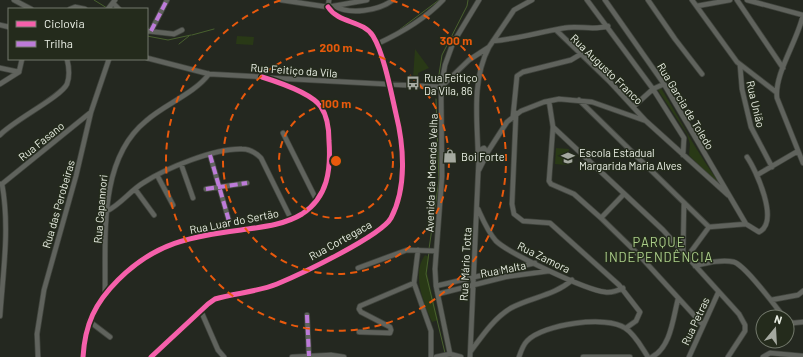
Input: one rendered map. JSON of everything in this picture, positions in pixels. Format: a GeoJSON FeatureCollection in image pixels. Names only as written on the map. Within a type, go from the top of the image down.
{"type":"FeatureCollection","features":[{"type":"Feature","properties":{"kind":"street"},"geometry":{"type":"LineString","coordinates":[[14,0],[29,8]]}},
{"type":"Feature","properties":{"kind":"street"},"geometry":{"type":"LineString","coordinates":[[167,0],[149,31],[174,34],[182,30]]}},
{"type":"Feature","properties":{"kind":"street"},"geometry":{"type":"LineString","coordinates":[[282,0],[328,7],[366,0]]}},
{"type":"Feature","properties":{"kind":"street"},"geometry":{"type":"LineString","coordinates":[[328,7],[329,0]]}},
{"type":"Feature","properties":{"kind":"street"},"geometry":{"type":"LineString","coordinates":[[334,6],[344,11],[366,10],[381,7],[393,0]]}},
{"type":"Feature","properties":{"kind":"street"},"geometry":{"type":"LineString","coordinates":[[377,44],[401,33],[433,10],[443,0]]}},
{"type":"Feature","properties":{"kind":"street","name":"Avenida da Moenda Velha"},"geometry":{"type":"LineString","coordinates":[[450,354],[436,286],[435,269],[442,176],[441,87],[445,64],[453,43],[479,0]]}},
{"type":"Feature","properties":{"kind":"street"},"geometry":{"type":"LineString","coordinates":[[532,0],[514,10],[489,47],[482,62],[477,95],[478,135],[483,152],[493,142],[514,115],[549,101],[579,100],[602,104],[646,121]]}},
{"type":"Feature","properties":{"kind":"street"},"geometry":{"type":"LineString","coordinates":[[588,0],[653,89],[684,138],[683,155]]}},
{"type":"Feature","properties":{"kind":"street","name":"Rua Garcia de Toledo"},"geometry":{"type":"LineString","coordinates":[[605,0],[664,84],[746,224]]}},
{"type":"Feature","properties":{"kind":"street"},"geometry":{"type":"LineString","coordinates":[[648,0],[702,74]]}},
{"type":"Feature","properties":{"kind":"street"},"geometry":{"type":"LineString","coordinates":[[692,0],[740,65],[776,92],[803,163]]}},
{"type":"Feature","properties":{"kind":"street"},"geometry":{"type":"LineString","coordinates":[[697,6],[730,0]]}},
{"type":"Feature","properties":{"kind":"street"},"geometry":{"type":"LineString","coordinates":[[737,0],[783,68]]}},
{"type":"Feature","properties":{"kind":"street"},"geometry":{"type":"LineString","coordinates":[[747,0],[803,15],[783,68],[776,92]]}},
{"type":"Feature","properties":{"kind":"street","name":"Rua Cortegaca"},"geometry":{"type":"LineString","coordinates":[[152,357],[200,311],[215,299],[276,284],[360,242],[385,226],[391,218],[398,202],[401,188],[402,161],[399,125],[390,85],[377,44],[368,30],[341,19],[332,13],[328,7]]}},
{"type":"Feature","properties":{"kind":"street"},"geometry":{"type":"LineString","coordinates":[[493,41],[521,38],[571,27],[597,29],[608,26]]}},
{"type":"Feature","properties":{"kind":"street","name":"Rua Augusto Franco"},"geometry":{"type":"LineString","coordinates":[[556,30],[646,121],[728,195]]}},
{"type":"Feature","properties":{"kind":"street"},"geometry":{"type":"LineString","coordinates":[[441,87],[461,67],[489,47]]}},
{"type":"Feature","properties":{"kind":"street"},"geometry":{"type":"LineString","coordinates":[[581,54],[571,60],[523,72],[517,76],[514,115],[512,204],[514,214],[523,221],[550,223],[623,288],[640,312],[639,317],[626,328]]}},
{"type":"Feature","properties":{"kind":"street"},"geometry":{"type":"LineString","coordinates":[[477,55],[482,62]]}},
{"type":"Feature","properties":{"kind":"street","name":"Rua Feitiço da Vila"},"geometry":{"type":"LineString","coordinates":[[148,58],[209,74],[262,77],[276,80],[441,87]]}},
{"type":"Feature","properties":{"kind":"street"},"geometry":{"type":"LineString","coordinates":[[0,84],[19,72],[22,60]]}},
{"type":"Feature","properties":{"kind":"street"},"geometry":{"type":"LineString","coordinates":[[0,135],[12,124],[64,88],[69,76],[67,60]]}},
{"type":"Feature","properties":{"kind":"street","name":"Rua das Perobeiras"},"geometry":{"type":"LineString","coordinates":[[38,357],[39,321],[44,290],[76,176],[91,112],[109,60]]}},
{"type":"Feature","properties":{"kind":"street","name":"Rua União"},"geometry":{"type":"LineString","coordinates":[[740,65],[742,89],[752,130],[772,167]]}},
{"type":"Feature","properties":{"kind":"street"},"geometry":{"type":"LineString","coordinates":[[0,68],[19,72]]}},
{"type":"Feature","properties":{"kind":"street","name":"Rua Capannori"},"geometry":{"type":"LineString","coordinates":[[105,292],[107,211],[113,171],[120,153],[145,121],[201,83],[209,74]]}},
{"type":"Feature","properties":{"kind":"street","name":"Rua Luar do Sertão"},"geometry":{"type":"LineString","coordinates":[[83,357],[84,337],[89,321],[105,292],[132,267],[162,247],[206,236],[271,226],[301,214],[317,201],[327,181],[330,161],[329,136],[325,115],[315,100],[276,80]]}},
{"type":"Feature","properties":{"kind":"street"},"geometry":{"type":"LineString","coordinates":[[633,107],[653,89],[664,84]]}},
{"type":"Feature","properties":{"kind":"street"},"geometry":{"type":"LineString","coordinates":[[579,100],[709,227]]}},
{"type":"Feature","properties":{"kind":"street"},"geometry":{"type":"LineString","coordinates":[[549,101],[553,127],[549,181],[551,184],[574,194],[601,218],[638,255],[703,325]]}},
{"type":"Feature","properties":{"kind":"street","name":"Rua Fasano"},"geometry":{"type":"LineString","coordinates":[[1,184],[91,112]]}},
{"type":"Feature","properties":{"kind":"street"},"geometry":{"type":"LineString","coordinates":[[553,127],[624,194],[685,255],[739,314],[745,325],[744,331],[728,357]]}},
{"type":"Feature","properties":{"kind":"street"},"geometry":{"type":"LineString","coordinates":[[283,133],[317,201]]}},
{"type":"Feature","properties":{"kind":"street"},"geometry":{"type":"LineString","coordinates":[[107,211],[135,189],[157,175],[181,164],[210,155],[243,149],[258,155],[291,219]]}},
{"type":"Feature","properties":{"kind":"street"},"geometry":{"type":"LineString","coordinates":[[757,175],[798,151]]}},
{"type":"Feature","properties":{"kind":"street","name":"Rua Mário Totta"},"geometry":{"type":"LineString","coordinates":[[470,357],[478,171],[483,152]]}},
{"type":"Feature","properties":{"kind":"street"},"geometry":{"type":"LineString","coordinates":[[210,155],[229,221]]}},
{"type":"Feature","properties":{"kind":"street"},"geometry":{"type":"LineString","coordinates":[[685,255],[709,227],[746,224],[759,232],[767,224],[768,216],[763,190],[747,157]]}},
{"type":"Feature","properties":{"kind":"street"},"geometry":{"type":"LineString","coordinates":[[181,164],[193,198]]}},
{"type":"Feature","properties":{"kind":"street"},"geometry":{"type":"LineString","coordinates":[[157,175],[173,205]]}},
{"type":"Feature","properties":{"kind":"street"},"geometry":{"type":"LineString","coordinates":[[206,189],[247,183]]}},
{"type":"Feature","properties":{"kind":"street"},"geometry":{"type":"LineString","coordinates":[[0,316],[6,226],[6,207],[1,184]]}},
{"type":"Feature","properties":{"kind":"street"},"geometry":{"type":"LineString","coordinates":[[135,189],[154,215]]}},
{"type":"Feature","properties":{"kind":"street"},"geometry":{"type":"LineString","coordinates":[[601,218],[624,194]]}},
{"type":"Feature","properties":{"kind":"street"},"geometry":{"type":"LineString","coordinates":[[684,203],[685,255]]}},
{"type":"Feature","properties":{"kind":"street","name":"Rua Zamora"},"geometry":{"type":"LineString","coordinates":[[477,207],[484,222],[497,241],[549,271],[603,292],[611,292],[623,288]]}},
{"type":"Feature","properties":{"kind":"street"},"geometry":{"type":"LineString","coordinates":[[418,250],[414,284],[431,331],[432,357]]}},
{"type":"Feature","properties":{"kind":"street"},"geometry":{"type":"LineString","coordinates":[[358,268],[400,252],[418,250],[436,251]]}},
{"type":"Feature","properties":{"kind":"street"},"geometry":{"type":"LineString","coordinates":[[695,266],[725,261],[737,263],[778,309]]}},
{"type":"Feature","properties":{"kind":"street"},"geometry":{"type":"LineString","coordinates":[[436,286],[535,263]]}},
{"type":"Feature","properties":{"kind":"street","name":"Rua Malta"},"geometry":{"type":"LineString","coordinates":[[438,294],[505,277],[549,271]]}},
{"type":"Feature","properties":{"kind":"street"},"geometry":{"type":"LineString","coordinates":[[470,351],[489,328],[509,310],[558,290],[572,280]]}},
{"type":"Feature","properties":{"kind":"street"},"geometry":{"type":"LineString","coordinates":[[359,332],[390,333],[390,327],[361,312],[359,309],[360,306],[414,284]]}},
{"type":"Feature","properties":{"kind":"street"},"geometry":{"type":"LineString","coordinates":[[771,300],[798,295],[803,291]]}},
{"type":"Feature","properties":{"kind":"street","name":"Rua Petras"},"geometry":{"type":"LineString","coordinates":[[689,357],[718,292]]}},
{"type":"Feature","properties":{"kind":"street"},"geometry":{"type":"LineString","coordinates":[[652,357],[659,352],[665,343],[678,299]]}},
{"type":"Feature","properties":{"kind":"street"},"geometry":{"type":"LineString","coordinates":[[200,311],[218,350],[224,357]]}},
{"type":"Feature","properties":{"kind":"street"},"geometry":{"type":"LineString","coordinates":[[307,315],[309,356]]}},
{"type":"Feature","properties":{"kind":"street"},"geometry":{"type":"LineString","coordinates":[[89,321],[110,337]]}},
{"type":"Feature","properties":{"kind":"street"},"geometry":{"type":"LineString","coordinates":[[519,357],[527,341],[533,336],[558,326],[586,323],[609,323],[626,328],[648,357]]}},
{"type":"Feature","properties":{"kind":"street"},"geometry":{"type":"LineString","coordinates":[[763,357],[770,353],[803,356]]}},
{"type":"Feature","properties":{"kind":"street"},"geometry":{"type":"LineString","coordinates":[[436,357],[450,354],[461,357]]}},
{"type":"Feature","properties":{"kind":"street"},"geometry":{"type":"LineString","coordinates":[[292,357],[344,357]]}},
{"type":"Feature","properties":{"kind":"street"},"geometry":{"type":"LineString","coordinates":[[583,357],[630,357]]}},
{"type":"Feature","properties":{"kind":"green space"},"geometry":{"type":"Polygon","coordinates":[[[237,36],[254,37],[253,45],[236,44],[237,36]]]}},
{"type":"Feature","properties":{"kind":"green space"},"geometry":{"type":"Polygon","coordinates":[[[415,49],[429,68],[418,73],[418,80],[413,79],[415,49]]]}},
{"type":"Feature","properties":{"kind":"green space"},"geometry":{"type":"Polygon","coordinates":[[[661,88],[697,150],[721,185],[720,187],[689,155],[690,144],[687,134],[658,90],[661,88]]]}},
{"type":"Feature","properties":{"kind":"green space"},"geometry":{"type":"Polygon","coordinates":[[[556,148],[569,149],[567,165],[555,164],[556,148]]]}},
{"type":"Feature","properties":{"kind":"green space"},"geometry":{"type":"Polygon","coordinates":[[[425,255],[429,257],[427,273],[438,320],[432,322],[420,288],[419,280],[419,271],[425,255]]]}},
{"type":"Feature","properties":{"kind":"waterway"},"geometry":{"type":"LineString","coordinates":[[94,0],[107,8]]}},
{"type":"Feature","properties":{"kind":"waterway"},"geometry":{"type":"LineString","coordinates":[[399,30],[439,0]]}},
{"type":"Feature","properties":{"kind":"waterway"},"geometry":{"type":"LineString","coordinates":[[438,81],[442,55],[467,6],[468,0]]}},
{"type":"Feature","properties":{"kind":"waterway"},"geometry":{"type":"LineString","coordinates":[[192,35],[214,29]]}},
{"type":"Feature","properties":{"kind":"waterway"},"geometry":{"type":"LineString","coordinates":[[148,36],[168,40],[191,35]]}},
{"type":"Feature","properties":{"kind":"waterway"},"geometry":{"type":"LineString","coordinates":[[179,44],[189,36]]}},
{"type":"Feature","properties":{"kind":"waterway"},"geometry":{"type":"LineString","coordinates":[[429,249],[439,180],[436,99]]}},
{"type":"Feature","properties":{"kind":"waterway"},"geometry":{"type":"LineString","coordinates":[[429,252],[426,274],[445,353]]}},
{"type":"Feature","properties":{"kind":"marked path"},"geometry":{"type":"LineString","coordinates":[[151,31],[167,0]]}},
{"type":"Feature","properties":{"kind":"marked path"},"geometry":{"type":"LineString","coordinates":[[210,155],[229,221]]}},
{"type":"Feature","properties":{"kind":"marked path"},"geometry":{"type":"LineString","coordinates":[[206,189],[247,183]]}},
{"type":"Feature","properties":{"kind":"marked path"},"geometry":{"type":"LineString","coordinates":[[307,315],[309,356]]}},
{"type":"Feature","properties":{"kind":"cycle path"},"geometry":{"type":"LineString","coordinates":[[151,357],[215,299],[262,289],[288,279],[320,264],[372,235],[384,226],[391,218],[400,194],[402,180],[402,153],[399,126],[384,63],[377,44],[369,31],[338,16],[328,7]]}},
{"type":"Feature","properties":{"kind":"cycle path"},"geometry":{"type":"LineString","coordinates":[[83,357],[86,334],[97,306],[118,280],[146,257],[160,249],[190,239],[206,235],[265,227],[288,221],[302,214],[317,200],[326,182],[328,172],[329,152],[327,119],[321,107],[310,97],[285,85],[262,77]]}},
{"type":"Feature","properties":{"kind":"place","name":"Rua Feitiço Da Vila, 86"},"geometry":{"type":"Point","coordinates":[413,83]}},
{"type":"Feature","properties":{"kind":"place","name":"Boi Forte"},"geometry":{"type":"Point","coordinates":[450,156]}},
{"type":"Feature","properties":{"kind":"place","name":"Escola Estadual Margarida Maria Alves"},"geometry":{"type":"Point","coordinates":[568,158]}},
{"type":"Feature","properties":{"kind":"district","name":"PARQUE INDEPENDÊNCIA"},"geometry":{"type":"Point","coordinates":[659,250]}}]}
